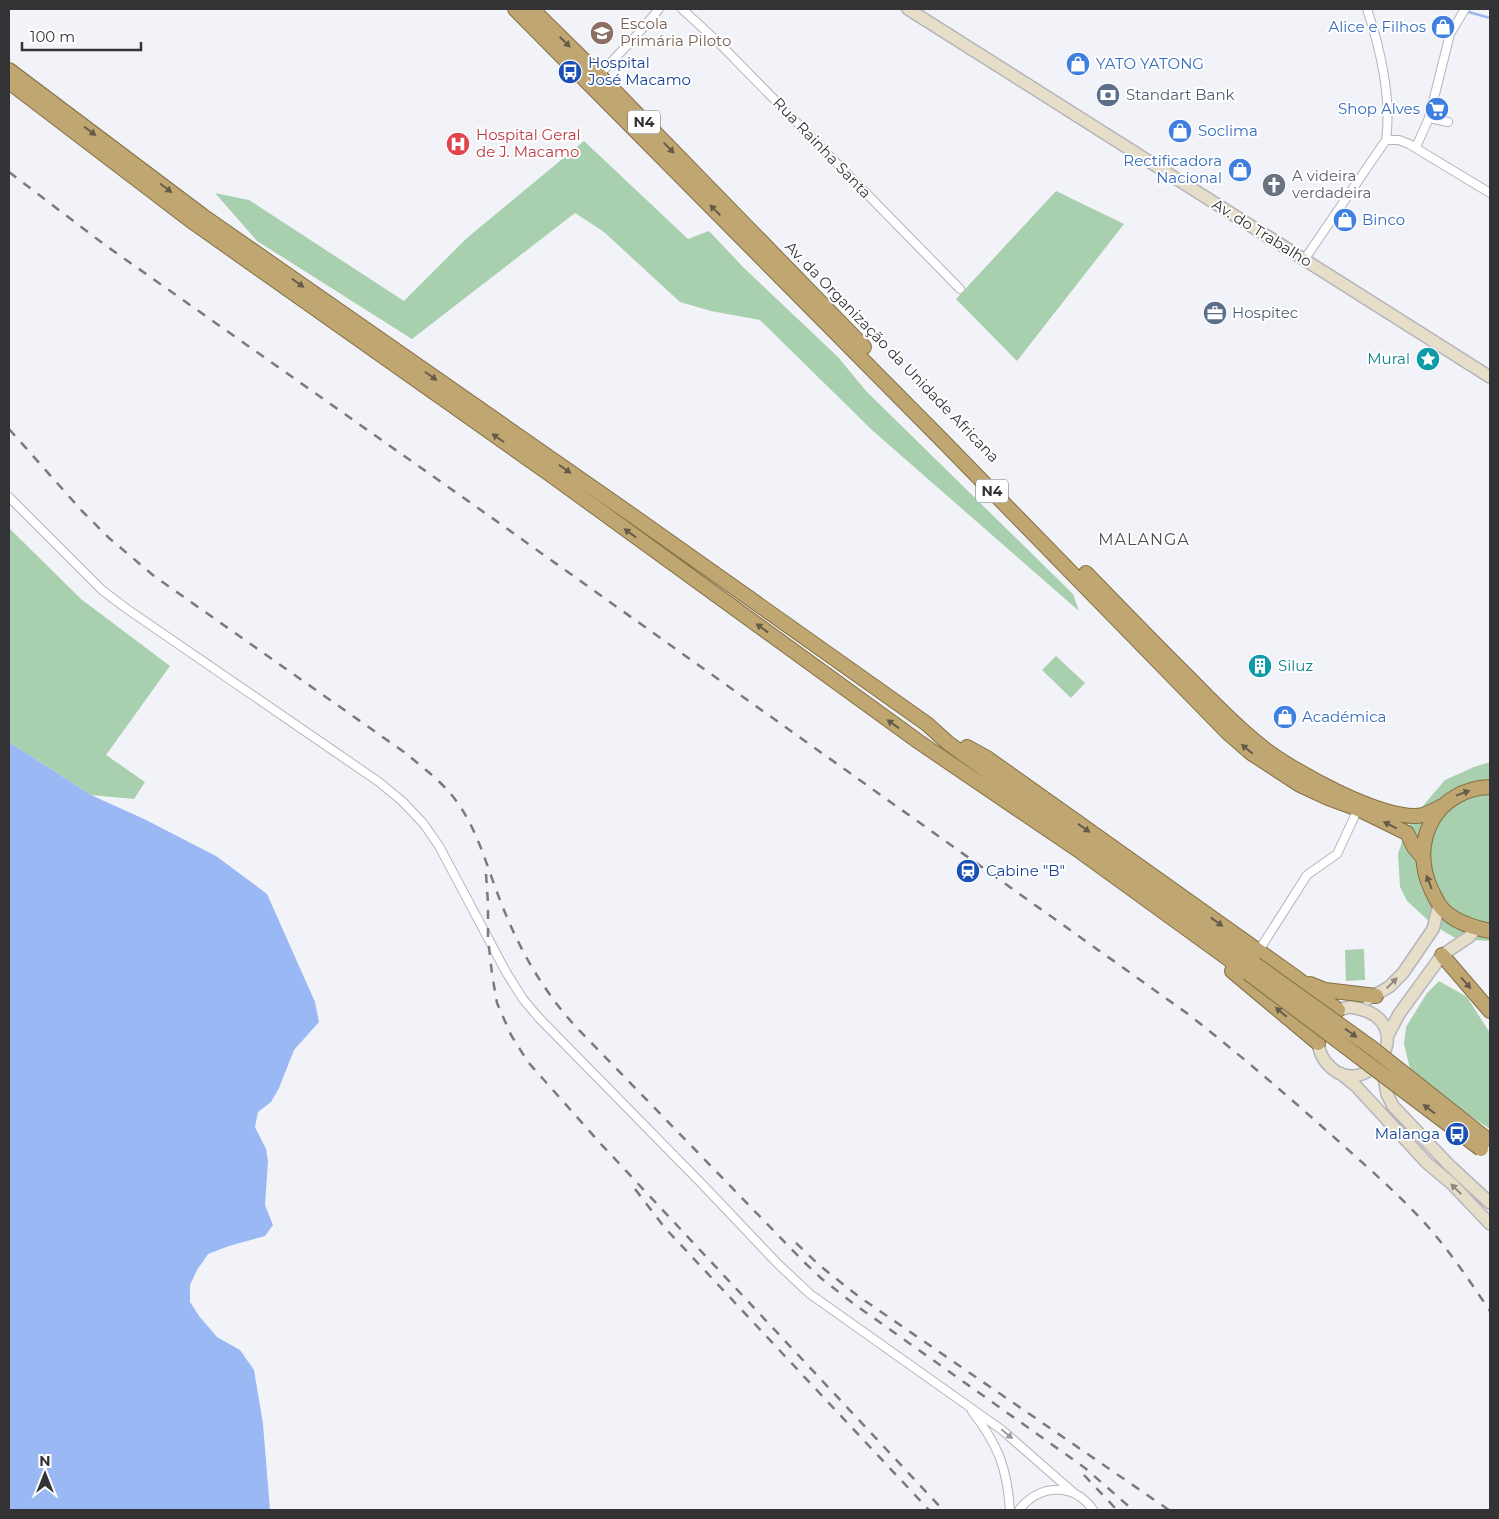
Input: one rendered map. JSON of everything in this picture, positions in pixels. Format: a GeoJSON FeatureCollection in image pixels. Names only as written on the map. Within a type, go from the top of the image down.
{"type":"FeatureCollection","features":[{"type":"Feature","properties":{"kind":"highway","name":"N4"},"geometry":{"type":"LineString","coordinates":[[515,9],[572,68],[594,79]]}},
{"type":"Feature","properties":{"kind":"highway","name":"Av. da Organização da Unidade Africana"},"geometry":{"type":"LineString","coordinates":[[532,9],[594,79],[1227,732],[1259,758],[1300,785],[1358,809],[1407,833],[1414,847],[1423,858]]}},
{"type":"Feature","properties":{"kind":"highway"},"geometry":{"type":"LineString","coordinates":[[9,62],[54,104]]}},
{"type":"Feature","properties":{"kind":"highway"},"geometry":{"type":"LineString","coordinates":[[9,70],[203,216],[927,724],[948,743],[1254,963],[1488,1147]]}},
{"type":"Feature","properties":{"kind":"highway","name":"Av. da Organização da Unidade Africana"},"geometry":{"type":"LineString","coordinates":[[594,79],[1228,717],[1262,747],[1310,778],[1362,803],[1397,813],[1422,815],[1440,807]]}},
{"type":"Feature","properties":{"kind":"highway"},"geometry":{"type":"LineString","coordinates":[[9,82],[190,220],[551,475],[919,742],[1081,852],[1254,963],[1324,990],[1376,996]]}},
{"type":"Feature","properties":{"kind":"highway"},"geometry":{"type":"LineString","coordinates":[[919,742],[1009,814],[1096,873],[1234,973],[1318,1043]]}},
{"type":"Feature","properties":{"kind":"highway"},"geometry":{"type":"LineString","coordinates":[[1490,787],[1479,788],[1454,796],[1440,807],[1429,825],[1424,841],[1423,858],[1428,882],[1438,905],[1448,915],[1476,928],[1490,931]]}},
{"type":"Feature","properties":{"kind":"highway"},"geometry":{"type":"LineString","coordinates":[[1442,955],[1490,1011]]}},
{"type":"Feature","properties":{"kind":"highway"},"geometry":{"type":"LineString","coordinates":[[1298,979],[1344,1008]]}},
{"type":"Feature","properties":{"kind":"main road","name":"Av. do Trabalho"},"geometry":{"type":"LineString","coordinates":[[908,9],[1490,377]]}},
{"type":"Feature","properties":{"kind":"main road"},"geometry":{"type":"LineString","coordinates":[[1438,905],[1433,929],[1429,937],[1403,973],[1389,987],[1376,996],[1331,1015],[1321,1027],[1318,1043],[1322,1058],[1356,1086],[1427,1162],[1452,1184],[1490,1224]]}},
{"type":"Feature","properties":{"kind":"main road"},"geometry":{"type":"LineString","coordinates":[[1340,1073],[1347,1075],[1362,1074],[1369,1071],[1380,1061],[1386,1048],[1388,1035],[1399,1014],[1442,955],[1469,937],[1476,928]]}},
{"type":"Feature","properties":{"kind":"main road"},"geometry":{"type":"LineString","coordinates":[[1344,1008],[1363,1008],[1373,1014],[1381,1022],[1388,1035]]}},
{"type":"Feature","properties":{"kind":"main road"},"geometry":{"type":"LineString","coordinates":[[1380,1061],[1386,1084],[1386,1094],[1393,1106],[1450,1166],[1490,1203]]}},
{"type":"Feature","properties":{"kind":"street"},"geometry":{"type":"LineString","coordinates":[[594,79],[636,36],[659,9]]}},
{"type":"Feature","properties":{"kind":"street","name":"Rua Rainha Santa"},"geometry":{"type":"LineString","coordinates":[[682,9],[719,43],[960,289]]}},
{"type":"Feature","properties":{"kind":"street"},"geometry":{"type":"LineString","coordinates":[[1304,260],[1386,140],[1387,119],[1384,80],[1368,9]]}},
{"type":"Feature","properties":{"kind":"street"},"geometry":{"type":"LineString","coordinates":[[1416,148],[1429,118],[1450,34],[1465,9]]}},
{"type":"Feature","properties":{"kind":"street"},"geometry":{"type":"LineString","coordinates":[[1429,118],[1448,122]]}},
{"type":"Feature","properties":{"kind":"street"},"geometry":{"type":"LineString","coordinates":[[1386,140],[1399,140],[1416,148],[1490,193]]}},
{"type":"Feature","properties":{"kind":"street"},"geometry":{"type":"LineString","coordinates":[[9,497],[102,590],[379,782],[402,801],[423,823],[439,846],[506,972],[523,999],[556,1037],[703,1185],[777,1263],[804,1288],[1002,1430],[1094,1510]]}},
{"type":"Feature","properties":{"kind":"street"},"geometry":{"type":"LineString","coordinates":[[1254,963],[1307,875],[1337,854],[1358,809]]}},
{"type":"Feature","properties":{"kind":"street"},"geometry":{"type":"LineString","coordinates":[[968,1405],[993,1442],[1000,1459],[1008,1491],[1010,1510]]}},
{"type":"Feature","properties":{"kind":"street"},"geometry":{"type":"LineString","coordinates":[[1019,1510],[1039,1493],[1057,1489],[1074,1493]]}},
{"type":"Feature","properties":{"kind":"green space"},"geometry":{"type":"Polygon","coordinates":[[[584,141],[688,239],[709,231],[744,268],[838,357],[866,391],[1073,594],[1079,611],[873,431],[760,320],[711,311],[680,302],[604,232],[575,213],[412,339],[257,241],[215,193],[249,200],[404,301],[467,238],[584,141]]]}},
{"type":"Feature","properties":{"kind":"green space"},"geometry":{"type":"Polygon","coordinates":[[[1056,191],[1124,224],[1017,361],[956,299],[1056,191]]]}},
{"type":"Feature","properties":{"kind":"green space"},"geometry":{"type":"Polygon","coordinates":[[[9,528],[81,599],[170,666],[106,755],[145,782],[134,799],[91,795],[9,742],[9,528]]]}},
{"type":"Feature","properties":{"kind":"green space"},"geometry":{"type":"Polygon","coordinates":[[[1056,656],[1085,683],[1071,698],[1042,670],[1056,656]]]}},
{"type":"Feature","properties":{"kind":"green space"},"geometry":{"type":"Polygon","coordinates":[[[1490,762],[1490,941],[1457,939],[1433,925],[1407,901],[1400,887],[1398,854],[1406,830],[1422,807],[1445,780],[1490,762]]]}},
{"type":"Feature","properties":{"kind":"green space"},"geometry":{"type":"Polygon","coordinates":[[[1364,949],[1365,980],[1346,981],[1345,950],[1364,949]]]}},
{"type":"Feature","properties":{"kind":"green space"},"geometry":{"type":"Polygon","coordinates":[[[1439,981],[1467,997],[1490,1033],[1490,1129],[1428,1088],[1410,1069],[1404,1044],[1406,1027],[1427,993],[1439,981]]]}},
{"type":"Feature","properties":{"kind":"water"},"geometry":{"type":"Polygon","coordinates":[[[9,742],[91,795],[144,819],[216,856],[267,894],[315,1002],[319,1022],[294,1050],[279,1088],[271,1102],[258,1112],[255,1127],[266,1149],[268,1161],[265,1205],[273,1225],[265,1236],[208,1254],[190,1285],[190,1302],[199,1316],[217,1337],[240,1350],[254,1370],[263,1424],[270,1510],[9,1510],[9,742]]]}},
{"type":"Feature","properties":{"kind":"waterway"},"geometry":{"type":"LineString","coordinates":[[1465,11],[1490,18]]}},
{"type":"Feature","properties":{"kind":"railway"},"geometry":{"type":"LineString","coordinates":[[9,172],[105,245],[478,508],[1188,1014],[1282,1091],[1401,1199],[1440,1241],[1490,1311]]}},
{"type":"Feature","properties":{"kind":"railway"},"geometry":{"type":"LineString","coordinates":[[9,429],[82,511],[109,538],[154,576],[404,752],[445,788],[457,802],[471,825],[515,935],[532,967],[552,998],[576,1027],[805,1263],[854,1304],[1085,1468],[1133,1510]]}},
{"type":"Feature","properties":{"kind":"railway"},"geometry":{"type":"LineString","coordinates":[[486,874],[488,938],[497,1003],[511,1035],[528,1062],[600,1143],[943,1510]]}},
{"type":"Feature","properties":{"kind":"railway"},"geometry":{"type":"LineString","coordinates":[[635,1189],[665,1228],[929,1510]]}},
{"type":"Feature","properties":{"kind":"railway"},"geometry":{"type":"LineString","coordinates":[[796,1243],[819,1265],[858,1296],[1169,1510]]}},
{"type":"Feature","properties":{"kind":"railway"},"geometry":{"type":"LineString","coordinates":[[1084,1475],[1117,1510]]}},
{"type":"Feature","properties":{"kind":"place","name":"Alice e Filhos"},"geometry":{"type":"Point","coordinates":[1443,27]}},
{"type":"Feature","properties":{"kind":"place","name":"Escola Primária Piloto"},"geometry":{"type":"Point","coordinates":[602,33]}},
{"type":"Feature","properties":{"kind":"place","name":"YATO YATONG"},"geometry":{"type":"Point","coordinates":[1078,64]}},
{"type":"Feature","properties":{"kind":"place","name":"Hospital José Macamo"},"geometry":{"type":"Point","coordinates":[570,72]}},
{"type":"Feature","properties":{"kind":"place","name":"Standart Bank"},"geometry":{"type":"Point","coordinates":[1108,95]}},
{"type":"Feature","properties":{"kind":"place","name":"Shop Alves"},"geometry":{"type":"Point","coordinates":[1437,109]}},
{"type":"Feature","properties":{"kind":"place","name":"Soclima"},"geometry":{"type":"Point","coordinates":[1180,131]}},
{"type":"Feature","properties":{"kind":"place","name":"Hospital Geral de J. Macamo"},"geometry":{"type":"Point","coordinates":[458,144]}},
{"type":"Feature","properties":{"kind":"place","name":"Rectificadora Nacional"},"geometry":{"type":"Point","coordinates":[1240,170]}},
{"type":"Feature","properties":{"kind":"place","name":"A videira verdadeira"},"geometry":{"type":"Point","coordinates":[1274,185]}},
{"type":"Feature","properties":{"kind":"place","name":"Binco"},"geometry":{"type":"Point","coordinates":[1345,220]}},
{"type":"Feature","properties":{"kind":"place","name":"Hospitec"},"geometry":{"type":"Point","coordinates":[1215,313]}},
{"type":"Feature","properties":{"kind":"place","name":"Mural"},"geometry":{"type":"Point","coordinates":[1428,359]}},
{"type":"Feature","properties":{"kind":"place","name":"Siluz"},"geometry":{"type":"Point","coordinates":[1260,666]}},
{"type":"Feature","properties":{"kind":"place","name":"Académica"},"geometry":{"type":"Point","coordinates":[1285,717]}},
{"type":"Feature","properties":{"kind":"place","name":"Cabine \"B\""},"geometry":{"type":"Point","coordinates":[968,871]}},
{"type":"Feature","properties":{"kind":"place","name":"Malanga"},"geometry":{"type":"Point","coordinates":[1457,1134]}},
{"type":"Feature","properties":{"kind":"district","name":"MALANGA"},"geometry":{"type":"Point","coordinates":[1144,539]}}]}
